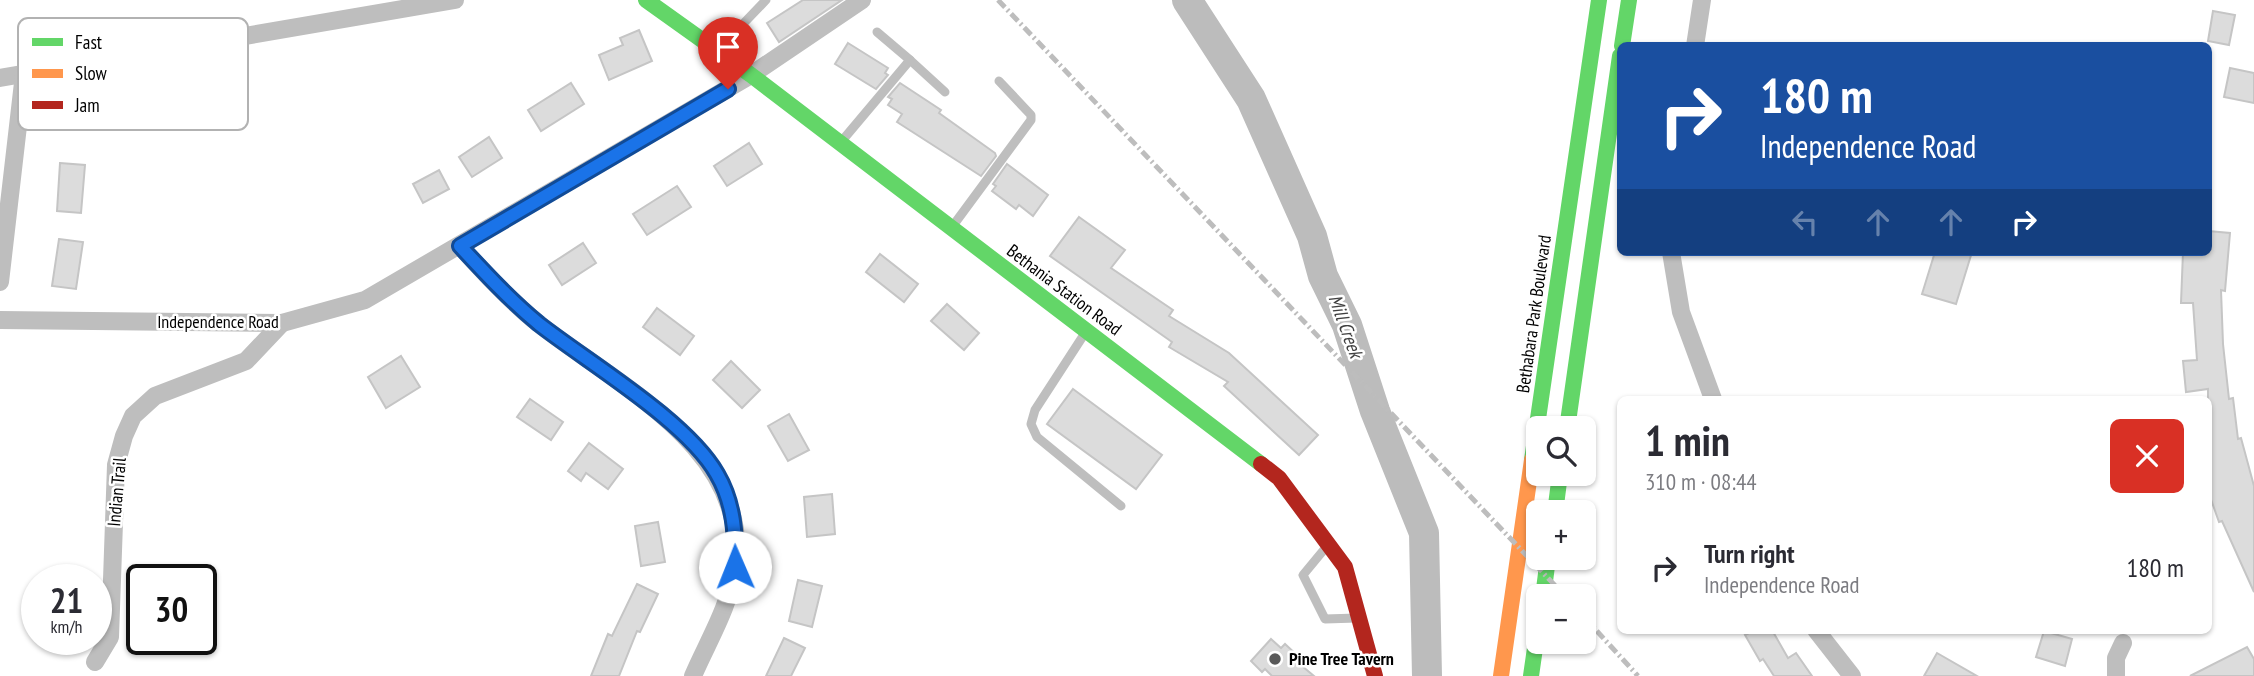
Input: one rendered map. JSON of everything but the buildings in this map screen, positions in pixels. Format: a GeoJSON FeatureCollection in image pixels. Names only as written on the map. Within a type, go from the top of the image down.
{"type":"FeatureCollection","features":[{"type":"Feature","properties":{"kind":"street"},"geometry":{"type":"LineString","coordinates":[[248,35],[454,0]]}},
{"type":"Feature","properties":{"kind":"street","name":"Bethania Station Road"},"geometry":{"type":"LineString","coordinates":[[646,0],[751,75],[1279,478],[1345,567],[1375,676]]}},
{"type":"Feature","properties":{"kind":"street","name":"Independence Road"},"geometry":{"type":"LineString","coordinates":[[0,320],[282,323],[365,300],[751,75],[862,0]]}},
{"type":"Feature","properties":{"kind":"street","name":"Bethabara Park Boulevard"},"geometry":{"type":"LineString","coordinates":[[1501,676],[1599,0]]}},
{"type":"Feature","properties":{"kind":"street"},"geometry":{"type":"LineString","coordinates":[[1623,42],[1629,0]]}},
{"type":"Feature","properties":{"kind":"street"},"geometry":{"type":"LineString","coordinates":[[1696,42],[1702,0]]}},
{"type":"Feature","properties":{"kind":"street"},"geometry":{"type":"LineString","coordinates":[[0,78],[18,75]]}},
{"type":"Feature","properties":{"kind":"street"},"geometry":{"type":"LineString","coordinates":[[1569,416],[1617,77]]}},
{"type":"Feature","properties":{"kind":"street"},"geometry":{"type":"LineString","coordinates":[[0,282],[18,126]]}},
{"type":"Feature","properties":{"kind":"street"},"geometry":{"type":"LineString","coordinates":[[460,246],[505,296],[682,434],[717,473],[733,514],[735,567],[717,624],[693,676]]}},
{"type":"Feature","properties":{"kind":"street"},"geometry":{"type":"LineString","coordinates":[[1672,256],[1681,312],[1712,396]]}},
{"type":"Feature","properties":{"kind":"street","name":"Indian Trail"},"geometry":{"type":"LineString","coordinates":[[95,662],[110,637],[116,465],[133,415],[155,396],[246,361],[282,323]]}},
{"type":"Feature","properties":{"kind":"street"},"geometry":{"type":"LineString","coordinates":[[1819,634],[1852,676]]}},
{"type":"Feature","properties":{"kind":"street"},"geometry":{"type":"LineString","coordinates":[[2116,676],[2116,658],[2123,643]]}},
{"type":"Feature","properties":{"kind":"street"},"geometry":{"type":"LineString","coordinates":[[1531,676],[1534,654]]}},
{"type":"Feature","properties":{"kind":"lane"},"geometry":{"type":"LineString","coordinates":[[716,51],[766,0]]}},
{"type":"Feature","properties":{"kind":"lane"},"geometry":{"type":"LineString","coordinates":[[877,32],[945,92]]}},
{"type":"Feature","properties":{"kind":"lane"},"geometry":{"type":"LineString","coordinates":[[839,143],[910,60]]}},
{"type":"Feature","properties":{"kind":"lane"},"geometry":{"type":"LineString","coordinates":[[951,228],[1031,120],[1031,115],[999,81]]}},
{"type":"Feature","properties":{"kind":"lane"},"geometry":{"type":"LineString","coordinates":[[1086,331],[1035,410],[1031,424],[1037,437],[1121,506]]}},
{"type":"Feature","properties":{"kind":"lane"},"geometry":{"type":"LineString","coordinates":[[1329,545],[1303,575],[1325,619],[1359,618]]}},
{"type":"Feature","properties":{"kind":"waterway","name":"Mill Creek"},"geometry":{"type":"LineString","coordinates":[[1187,0],[1251,99],[1312,236],[1323,276],[1347,325],[1375,411],[1424,533],[1427,676]]}},
{"type":"Feature","properties":{"kind":"railway"},"geometry":{"type":"LineString","coordinates":[[998,0],[1554,584]]}},
{"type":"Feature","properties":{"kind":"railway"},"geometry":{"type":"LineString","coordinates":[[1596,630],[1638,676]]}},
{"type":"Feature","properties":{"kind":"traffic: fast"},"geometry":{"type":"LineString","coordinates":[[646,0],[751,75],[1261,464]]}},
{"type":"Feature","properties":{"kind":"traffic: fast"},"geometry":{"type":"LineString","coordinates":[[1538,416],[1599,0]]}},
{"type":"Feature","properties":{"kind":"traffic: fast"},"geometry":{"type":"LineString","coordinates":[[1623,42],[1629,0]]}},
{"type":"Feature","properties":{"kind":"traffic: fast"},"geometry":{"type":"LineString","coordinates":[[1569,416],[1617,77]]}},
{"type":"Feature","properties":{"kind":"traffic: fast"},"geometry":{"type":"LineString","coordinates":[[1557,500],[1558,486]]}},
{"type":"Feature","properties":{"kind":"traffic: fast"},"geometry":{"type":"LineString","coordinates":[[1545,584],[1546,570]]}},
{"type":"Feature","properties":{"kind":"traffic: fast"},"geometry":{"type":"LineString","coordinates":[[1531,676],[1534,654]]}},
{"type":"Feature","properties":{"kind":"traffic: slow"},"geometry":{"type":"LineString","coordinates":[[1501,676],[1528,486]]}},
{"type":"Feature","properties":{"kind":"traffic: jam"},"geometry":{"type":"LineString","coordinates":[[1261,464],[1279,478],[1345,567],[1375,676]]}},
{"type":"Feature","properties":{"kind":"place","name":"Pine Tree Tavern"},"geometry":{"type":"Point","coordinates":[1275,659]}},
{"type":"Feature","properties":{"kind":"route"},"geometry":{"type":"LineString","coordinates":[[728,89],[460,246],[505,296],[635,395],[703,455],[717,473],[733,514],[735,567]]}}]}
